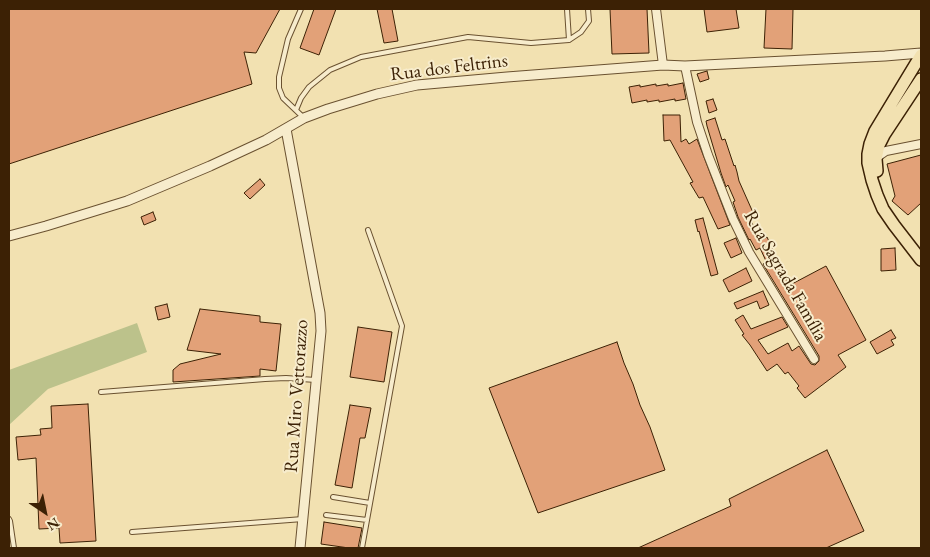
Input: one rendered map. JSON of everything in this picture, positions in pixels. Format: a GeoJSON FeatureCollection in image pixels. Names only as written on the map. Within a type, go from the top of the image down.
{"type":"FeatureCollection","features":[{"type":"Feature","properties":{"kind":"main road"},"geometry":{"type":"LineString","coordinates":[[921,54],[875,131],[868,154],[872,180],[883,209],[921,260]]}},
{"type":"Feature","properties":{"kind":"main road"},"geometry":{"type":"LineString","coordinates":[[921,79],[884,136],[883,148],[876,159],[878,177],[889,207],[921,250]]}},
{"type":"Feature","properties":{"kind":"street"},"geometry":{"type":"LineString","coordinates":[[656,9],[662,66]]}},
{"type":"Feature","properties":{"kind":"street","name":"Rua dos Feltrins"},"geometry":{"type":"LineString","coordinates":[[9,236],[127,201],[210,166],[286,129],[304,118],[328,109],[418,85],[662,66],[921,54]]}},
{"type":"Feature","properties":{"kind":"street","name":"Rua Sagrada Família"},"geometry":{"type":"LineString","coordinates":[[686,66],[697,122],[733,219],[749,252],[814,359]]}},
{"type":"Feature","properties":{"kind":"street","name":"Rua Miro Vettorazzo"},"geometry":{"type":"LineString","coordinates":[[286,129],[320,313],[321,331],[300,548]]}},
{"type":"Feature","properties":{"kind":"street"},"geometry":{"type":"LineString","coordinates":[[883,148],[921,144]]}},
{"type":"Feature","properties":{"kind":"lane"},"geometry":{"type":"LineString","coordinates":[[301,9],[288,38],[279,77],[279,88],[282,98],[304,118]]}},
{"type":"Feature","properties":{"kind":"lane"},"geometry":{"type":"LineString","coordinates":[[568,9],[569,40]]}},
{"type":"Feature","properties":{"kind":"lane"},"geometry":{"type":"LineString","coordinates":[[296,110],[301,98],[309,87],[330,70],[361,57],[468,38],[530,42],[569,40],[582,32],[589,21],[588,9]]}},
{"type":"Feature","properties":{"kind":"lane"},"geometry":{"type":"LineString","coordinates":[[362,548],[402,326],[368,230]]}},
{"type":"Feature","properties":{"kind":"lane"},"geometry":{"type":"LineString","coordinates":[[101,392],[265,378],[316,380]]}},
{"type":"Feature","properties":{"kind":"lane"},"geometry":{"type":"LineString","coordinates":[[332,497],[370,503]]}},
{"type":"Feature","properties":{"kind":"lane"},"geometry":{"type":"LineString","coordinates":[[326,515],[367,520]]}},
{"type":"Feature","properties":{"kind":"lane"},"geometry":{"type":"LineString","coordinates":[[9,519],[14,548]]}},
{"type":"Feature","properties":{"kind":"lane"},"geometry":{"type":"LineString","coordinates":[[132,532],[303,519]]}},
{"type":"Feature","properties":{"kind":"green space"},"geometry":{"type":"Polygon","coordinates":[[[137,323],[147,352],[48,389],[9,425],[9,370],[137,323]]]}},
{"type":"Feature","properties":{"kind":"building"},"geometry":{"type":"Polygon","coordinates":[[[9,9],[280,9],[256,53],[244,52],[252,84],[9,164],[9,9]]]}},
{"type":"Feature","properties":{"kind":"building"},"geometry":{"type":"Polygon","coordinates":[[[314,9],[336,9],[319,55],[300,48],[314,9]]]}},
{"type":"Feature","properties":{"kind":"building"},"geometry":{"type":"Polygon","coordinates":[[[377,9],[392,9],[398,41],[384,43],[377,9]]]}},
{"type":"Feature","properties":{"kind":"building"},"geometry":{"type":"Polygon","coordinates":[[[610,9],[647,9],[649,53],[612,54],[610,9]]]}},
{"type":"Feature","properties":{"kind":"building"},"geometry":{"type":"Polygon","coordinates":[[[704,9],[736,9],[739,28],[707,32],[704,9]]]}},
{"type":"Feature","properties":{"kind":"building"},"geometry":{"type":"Polygon","coordinates":[[[766,9],[793,9],[792,49],[764,48],[766,9]]]}},
{"type":"Feature","properties":{"kind":"building"},"geometry":{"type":"Polygon","coordinates":[[[707,71],[709,79],[700,82],[697,74],[707,71]]]}},
{"type":"Feature","properties":{"kind":"building"},"geometry":{"type":"Polygon","coordinates":[[[683,83],[686,99],[659,102],[659,100],[647,102],[647,100],[632,103],[629,87],[656,84],[656,86],[668,84],[668,86],[683,83]]]}},
{"type":"Feature","properties":{"kind":"building"},"geometry":{"type":"Polygon","coordinates":[[[713,99],[717,110],[709,113],[706,101],[713,99]]]}},
{"type":"Feature","properties":{"kind":"building"},"geometry":{"type":"Polygon","coordinates":[[[663,115],[680,115],[681,142],[686,139],[689,144],[697,139],[730,225],[718,229],[703,197],[699,198],[690,183],[693,182],[670,140],[664,141],[663,115]]]}},
{"type":"Feature","properties":{"kind":"building"},"geometry":{"type":"Polygon","coordinates":[[[715,118],[722,140],[725,139],[739,181],[755,217],[750,219],[761,240],[767,237],[773,250],[770,252],[778,264],[776,265],[790,285],[826,266],[866,340],[838,355],[846,367],[805,398],[797,388],[799,386],[788,372],[785,374],[777,364],[767,371],[742,335],[744,334],[735,320],[743,315],[751,329],[782,317],[788,327],[758,340],[768,354],[788,343],[792,351],[799,346],[811,364],[815,365],[819,361],[819,356],[763,264],[766,261],[760,248],[756,250],[738,217],[733,202],[735,201],[728,185],[726,187],[707,126],[706,121],[715,118]]]}},
{"type":"Feature","properties":{"kind":"building"},"geometry":{"type":"Polygon","coordinates":[[[921,155],[921,203],[908,215],[892,201],[895,196],[887,164],[921,155]]]}},
{"type":"Feature","properties":{"kind":"building"},"geometry":{"type":"Polygon","coordinates":[[[260,179],[265,185],[250,199],[244,193],[260,179]]]}},
{"type":"Feature","properties":{"kind":"building"},"geometry":{"type":"Polygon","coordinates":[[[153,212],[156,220],[144,225],[141,217],[153,212]]]}},
{"type":"Feature","properties":{"kind":"building"},"geometry":{"type":"Polygon","coordinates":[[[703,218],[718,274],[711,276],[695,220],[703,218]]]}},
{"type":"Feature","properties":{"kind":"building"},"geometry":{"type":"Polygon","coordinates":[[[736,238],[742,253],[731,258],[724,243],[736,238]]]}},
{"type":"Feature","properties":{"kind":"building"},"geometry":{"type":"Polygon","coordinates":[[[895,248],[896,270],[881,271],[881,249],[895,248]]]}},
{"type":"Feature","properties":{"kind":"building"},"geometry":{"type":"Polygon","coordinates":[[[746,268],[752,281],[729,292],[723,280],[746,268]]]}},
{"type":"Feature","properties":{"kind":"building"},"geometry":{"type":"Polygon","coordinates":[[[763,291],[769,305],[760,309],[757,301],[737,309],[734,303],[763,291]]]}},
{"type":"Feature","properties":{"kind":"building"},"geometry":{"type":"Polygon","coordinates":[[[167,304],[170,317],[158,320],[155,307],[167,304]]]}},
{"type":"Feature","properties":{"kind":"building"},"geometry":{"type":"Polygon","coordinates":[[[200,309],[260,316],[260,322],[281,324],[276,371],[260,369],[260,376],[173,382],[173,370],[180,364],[221,354],[187,350],[200,309]]]}},
{"type":"Feature","properties":{"kind":"building"},"geometry":{"type":"Polygon","coordinates":[[[358,327],[392,332],[384,382],[350,377],[358,327]]]}},
{"type":"Feature","properties":{"kind":"building"},"geometry":{"type":"Polygon","coordinates":[[[891,330],[896,338],[891,340],[894,345],[877,354],[870,342],[891,330]]]}},
{"type":"Feature","properties":{"kind":"building"},"geometry":{"type":"Polygon","coordinates":[[[617,342],[665,470],[538,513],[489,388],[617,342]]]}},
{"type":"Feature","properties":{"kind":"building"},"geometry":{"type":"Polygon","coordinates":[[[88,404],[96,541],[60,543],[59,528],[39,529],[36,458],[18,460],[16,437],[41,435],[40,429],[52,428],[51,406],[88,404]]]}},
{"type":"Feature","properties":{"kind":"building"},"geometry":{"type":"Polygon","coordinates":[[[350,405],[371,408],[365,438],[360,438],[352,488],[335,485],[350,405]]]}},
{"type":"Feature","properties":{"kind":"building"},"geometry":{"type":"Polygon","coordinates":[[[827,450],[864,531],[826,548],[638,548],[731,506],[729,499],[827,450]]]}},
{"type":"Feature","properties":{"kind":"building"},"geometry":{"type":"Polygon","coordinates":[[[324,522],[362,528],[358,548],[321,544],[324,522]]]}}]}
